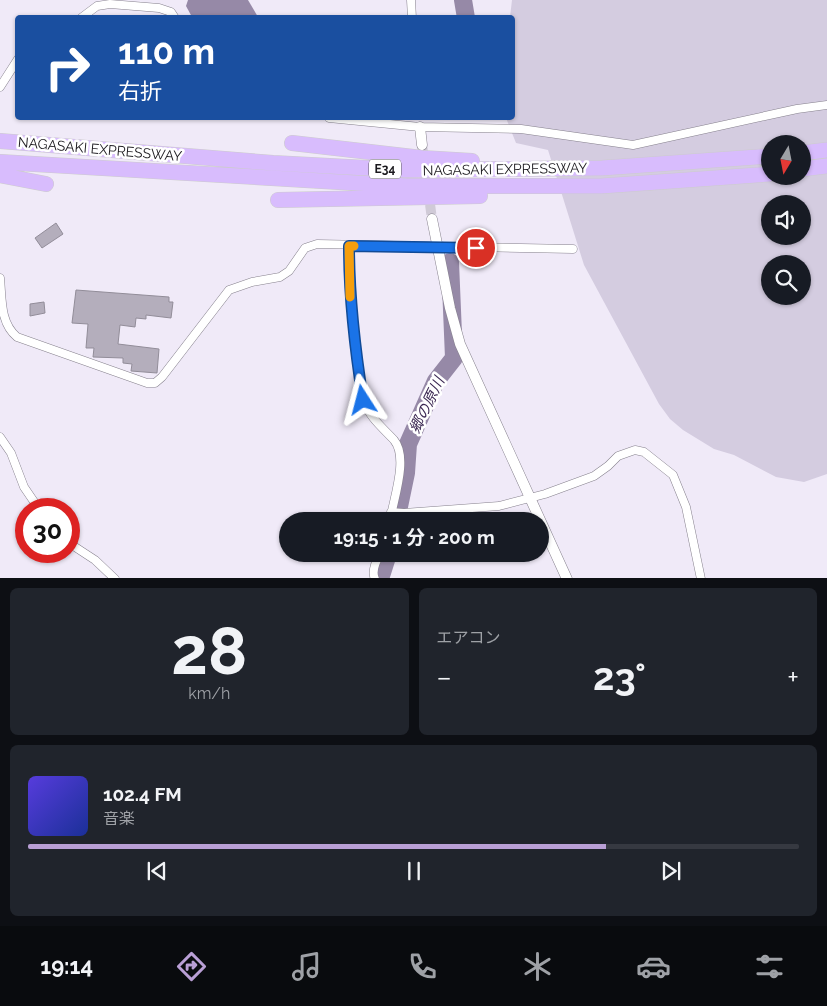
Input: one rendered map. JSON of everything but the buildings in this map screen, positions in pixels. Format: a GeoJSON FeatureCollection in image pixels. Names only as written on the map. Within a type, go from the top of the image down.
{"type":"FeatureCollection","features":[{"type":"Feature","properties":{"kind":"highway","name":"NAGASAKI EXPRESSWAY"},"geometry":{"type":"LineString","coordinates":[[0,141],[311,166],[405,170],[602,168],[761,157]]}},
{"type":"Feature","properties":{"kind":"highway"},"geometry":{"type":"LineString","coordinates":[[292,143],[422,158],[461,160],[527,169]]}},
{"type":"Feature","properties":{"kind":"highway"},"geometry":{"type":"LineString","coordinates":[[811,152],[827,150]]}},
{"type":"Feature","properties":{"kind":"highway","name":"NAGASAKI EXPRESSWAY"},"geometry":{"type":"LineString","coordinates":[[0,162],[406,186],[601,186],[761,175]]}},
{"type":"Feature","properties":{"kind":"highway"},"geometry":{"type":"LineString","coordinates":[[811,169],[827,166]]}},
{"type":"Feature","properties":{"kind":"highway"},"geometry":{"type":"LineString","coordinates":[[0,175],[46,184]]}},
{"type":"Feature","properties":{"kind":"highway"},"geometry":{"type":"LineString","coordinates":[[278,200],[502,196],[601,186]]}},
{"type":"Feature","properties":{"kind":"street"},"geometry":{"type":"LineString","coordinates":[[411,0],[412,15]]}},
{"type":"Feature","properties":{"kind":"street"},"geometry":{"type":"LineString","coordinates":[[85,15],[97,6],[110,4],[159,8],[171,12],[174,15]]}},
{"type":"Feature","properties":{"kind":"street"},"geometry":{"type":"LineString","coordinates":[[0,87],[15,64]]}},
{"type":"Feature","properties":{"kind":"street"},"geometry":{"type":"LineString","coordinates":[[374,120],[521,129],[633,144],[796,109],[827,105]]}},
{"type":"Feature","properties":{"kind":"street"},"geometry":{"type":"LineString","coordinates":[[420,122],[422,145]]}},
{"type":"Feature","properties":{"kind":"street"},"geometry":{"type":"LineString","coordinates":[[432,219],[460,344],[568,578]]}},
{"type":"Feature","properties":{"kind":"street"},"geometry":{"type":"LineString","coordinates":[[0,278],[5,322],[9,331],[17,337],[148,383],[155,383],[162,377],[229,290],[252,282],[280,277],[289,271],[305,248],[317,244],[437,248],[573,249]]}},
{"type":"Feature","properties":{"kind":"street"},"geometry":{"type":"LineString","coordinates":[[349,246],[349,282],[353,328],[363,400],[368,412],[395,442],[400,451],[400,472],[391,512]]}},
{"type":"Feature","properties":{"kind":"street"},"geometry":{"type":"LineString","coordinates":[[0,437],[11,453],[24,487],[32,498]]}},
{"type":"Feature","properties":{"kind":"street"},"geometry":{"type":"LineString","coordinates":[[418,512],[499,506],[545,494],[594,476],[618,456],[635,450],[644,452],[673,475],[686,507],[701,578]]}},
{"type":"Feature","properties":{"kind":"street"},"geometry":{"type":"LineString","coordinates":[[80,550],[95,560],[114,578]]}},
{"type":"Feature","properties":{"kind":"street"},"geometry":{"type":"LineString","coordinates":[[375,578],[373,575],[376,562]]}},
{"type":"Feature","properties":{"kind":"shaded area"},"geometry":{"type":"Polygon","coordinates":[[[188,0],[248,0],[257,15],[191,15],[186,6],[188,0]]]}},
{"type":"Feature","properties":{"kind":"shaded area"},"geometry":{"type":"Polygon","coordinates":[[[512,0],[827,0],[827,474],[804,482],[776,477],[734,455],[714,449],[683,430],[670,419],[659,404],[584,265],[548,150],[516,143],[507,120],[515,120],[515,15],[510,15],[512,0]]]}},
{"type":"Feature","properties":{"kind":"waterway","name":"郷の原川"},"geometry":{"type":"LineString","coordinates":[[463,0],[466,15]]}},
{"type":"Feature","properties":{"kind":"waterway","name":"郷の原川"},"geometry":{"type":"LineString","coordinates":[[398,512],[406,473],[408,444],[436,381],[454,358],[450,262]]}},
{"type":"Feature","properties":{"kind":"waterway","name":"郷の原川"},"geometry":{"type":"LineString","coordinates":[[380,578],[385,562]]}},
{"type":"Feature","properties":{"kind":"tunnel"},"geometry":{"type":"LineString","coordinates":[[422,145],[432,219]]}},
{"type":"Feature","properties":{"kind":"slow traffic"},"geometry":{"type":"LineString","coordinates":[[350,297],[349,246],[354,246]]}},
{"type":"Feature","properties":{"kind":"route"},"geometry":{"type":"LineString","coordinates":[[363,400],[354,337],[349,282],[349,246],[476,248]]}}]}
